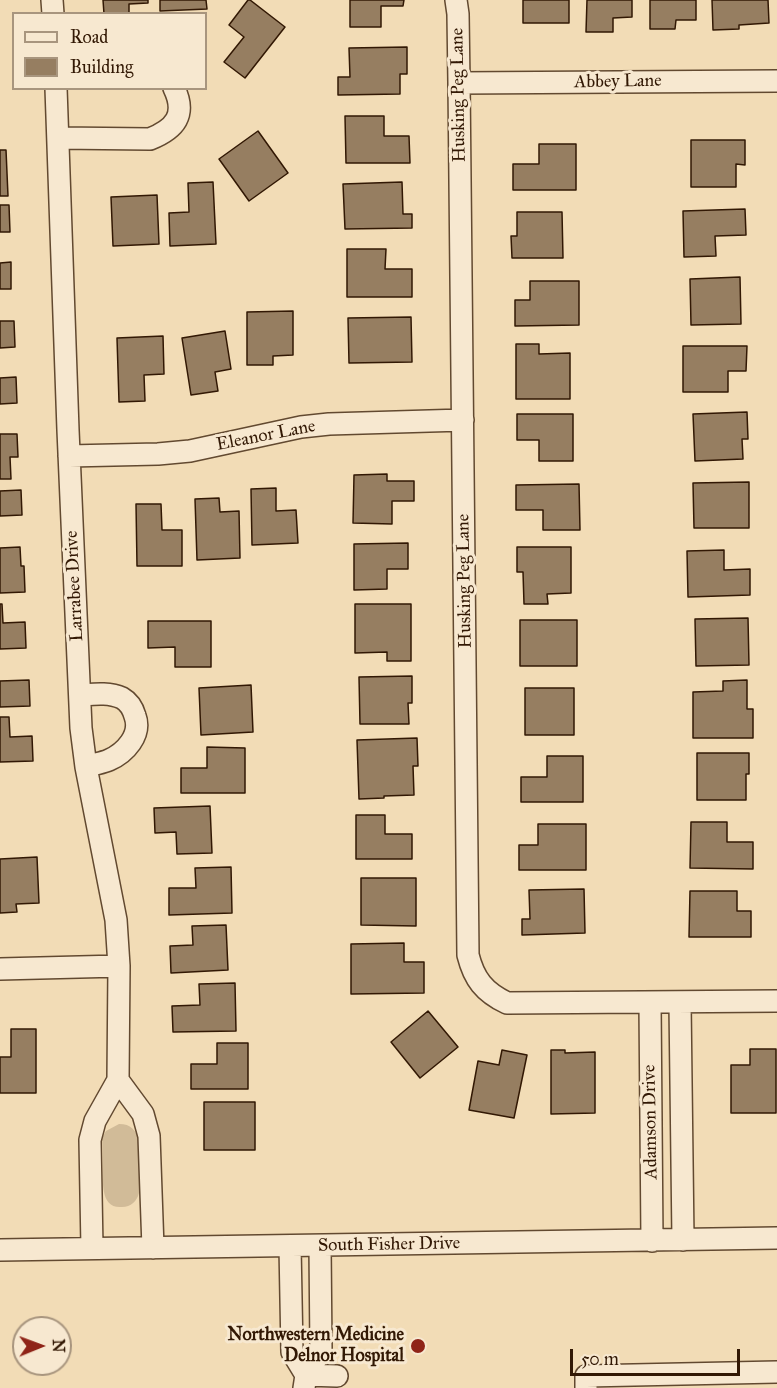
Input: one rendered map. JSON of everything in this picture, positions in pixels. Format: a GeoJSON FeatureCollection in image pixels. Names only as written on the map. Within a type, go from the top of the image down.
{"type":"FeatureCollection","features":[{"type":"Feature","properties":{"kind":"street","name":"Husking Peg Lane"},"geometry":{"type":"LineString","coordinates":[[456,0],[459,83],[468,955],[472,970],[487,991],[507,1003],[777,1001]]}},
{"type":"Feature","properties":{"kind":"street","name":"Abbey Lane"},"geometry":{"type":"LineString","coordinates":[[459,83],[777,81]]}},
{"type":"Feature","properties":{"kind":"street","name":"Larrabee Drive"},"geometry":{"type":"LineString","coordinates":[[56,90],[81,728],[86,767],[116,920],[119,966],[118,1080],[95,1121],[90,1140],[92,1248]]}},
{"type":"Feature","properties":{"kind":"street"},"geometry":{"type":"LineString","coordinates":[[58,138],[150,139],[173,126],[180,112],[179,98],[175,90]]}},
{"type":"Feature","properties":{"kind":"street","name":"Eleanor Lane"},"geometry":{"type":"LineString","coordinates":[[69,456],[190,451],[301,427],[329,424],[463,420]]}},
{"type":"Feature","properties":{"kind":"street"},"geometry":{"type":"LineString","coordinates":[[80,694],[110,694],[123,699],[132,708],[138,722],[135,735],[125,749],[110,759],[86,767]]}},
{"type":"Feature","properties":{"kind":"street"},"geometry":{"type":"LineString","coordinates":[[0,969],[119,966]]}},
{"type":"Feature","properties":{"kind":"street","name":"Adamson Drive"},"geometry":{"type":"LineString","coordinates":[[650,1003],[652,1241]]}},
{"type":"Feature","properties":{"kind":"street","name":"Adamson Drive"},"geometry":{"type":"LineString","coordinates":[[680,1003],[683,1240]]}},
{"type":"Feature","properties":{"kind":"street"},"geometry":{"type":"LineString","coordinates":[[118,1080],[142,1114],[149,1136],[153,1248]]}},
{"type":"Feature","properties":{"kind":"street","name":"South Fisher Drive"},"geometry":{"type":"LineString","coordinates":[[0,1250],[777,1238]]}},
{"type":"Feature","properties":{"kind":"street"},"geometry":{"type":"LineString","coordinates":[[290,1246],[292,1352],[305,1381]]}},
{"type":"Feature","properties":{"kind":"street"},"geometry":{"type":"LineString","coordinates":[[305,1381],[321,1351],[320,1246]]}},
{"type":"Feature","properties":{"kind":"street"},"geometry":{"type":"LineString","coordinates":[[586,1388],[586,1376],[777,1371]]}},
{"type":"Feature","properties":{"kind":"street"},"geometry":{"type":"LineString","coordinates":[[305,1381],[337,1376]]}},
{"type":"Feature","properties":{"kind":"shaded area"},"geometry":{"type":"Polygon","coordinates":[[[119,1124],[132,1128],[139,1141],[139,1193],[133,1203],[122,1207],[110,1204],[106,1199],[103,1179],[102,1138],[106,1131],[119,1124]]]}},
{"type":"Feature","properties":{"kind":"building"},"geometry":{"type":"Polygon","coordinates":[[[103,0],[148,0],[148,3],[129,4],[129,12],[104,12],[103,0]]]}},
{"type":"Feature","properties":{"kind":"building"},"geometry":{"type":"Polygon","coordinates":[[[160,0],[206,0],[207,9],[160,11],[160,0]]]}},
{"type":"Feature","properties":{"kind":"building"},"geometry":{"type":"Polygon","coordinates":[[[248,0],[285,27],[245,78],[224,62],[244,37],[229,25],[248,0]]]}},
{"type":"Feature","properties":{"kind":"building"},"geometry":{"type":"Polygon","coordinates":[[[350,0],[404,0],[403,6],[381,6],[381,27],[350,27],[350,0]]]}},
{"type":"Feature","properties":{"kind":"building"},"geometry":{"type":"Polygon","coordinates":[[[523,0],[569,0],[569,23],[523,23],[523,0]]]}},
{"type":"Feature","properties":{"kind":"building"},"geometry":{"type":"Polygon","coordinates":[[[587,0],[632,0],[632,17],[613,18],[613,32],[586,32],[587,0]]]}},
{"type":"Feature","properties":{"kind":"building"},"geometry":{"type":"Polygon","coordinates":[[[650,0],[696,0],[696,20],[676,20],[675,29],[650,29],[650,0]]]}},
{"type":"Feature","properties":{"kind":"building"},"geometry":{"type":"Polygon","coordinates":[[[712,0],[768,0],[769,23],[739,25],[739,29],[713,30],[712,0]]]}},
{"type":"Feature","properties":{"kind":"building"},"geometry":{"type":"Polygon","coordinates":[[[407,47],[407,74],[400,74],[400,94],[338,95],[338,77],[350,77],[349,48],[407,47]]]}},
{"type":"Feature","properties":{"kind":"building"},"geometry":{"type":"Polygon","coordinates":[[[345,116],[384,116],[384,136],[409,136],[410,163],[346,163],[345,116]]]}},
{"type":"Feature","properties":{"kind":"building"},"geometry":{"type":"Polygon","coordinates":[[[258,131],[288,173],[249,201],[219,159],[258,131]]]}},
{"type":"Feature","properties":{"kind":"building"},"geometry":{"type":"Polygon","coordinates":[[[691,140],[745,140],[745,165],[736,164],[736,187],[691,187],[691,140]]]}},
{"type":"Feature","properties":{"kind":"building"},"geometry":{"type":"Polygon","coordinates":[[[539,144],[576,144],[576,190],[513,190],[513,164],[539,164],[539,144]]]}},
{"type":"Feature","properties":{"kind":"building"},"geometry":{"type":"Polygon","coordinates":[[[0,150],[6,150],[8,196],[0,196],[0,150]]]}},
{"type":"Feature","properties":{"kind":"building"},"geometry":{"type":"Polygon","coordinates":[[[213,182],[216,244],[170,246],[169,213],[189,212],[188,183],[213,182]]]}},
{"type":"Feature","properties":{"kind":"building"},"geometry":{"type":"Polygon","coordinates":[[[402,182],[403,214],[412,214],[412,228],[345,229],[343,184],[402,182]]]}},
{"type":"Feature","properties":{"kind":"building"},"geometry":{"type":"Polygon","coordinates":[[[157,195],[159,244],[113,246],[111,197],[157,195]]]}},
{"type":"Feature","properties":{"kind":"building"},"geometry":{"type":"Polygon","coordinates":[[[0,205],[9,205],[10,232],[0,232],[0,205]]]}},
{"type":"Feature","properties":{"kind":"building"},"geometry":{"type":"Polygon","coordinates":[[[745,209],[746,235],[715,236],[716,256],[684,257],[683,211],[745,209]]]}},
{"type":"Feature","properties":{"kind":"building"},"geometry":{"type":"Polygon","coordinates":[[[517,212],[562,212],[563,258],[512,258],[511,236],[517,236],[517,212]]]}},
{"type":"Feature","properties":{"kind":"building"},"geometry":{"type":"Polygon","coordinates":[[[347,249],[386,249],[385,269],[412,269],[412,297],[347,297],[347,249]]]}},
{"type":"Feature","properties":{"kind":"building"},"geometry":{"type":"Polygon","coordinates":[[[11,262],[11,289],[0,289],[0,263],[11,262]]]}},
{"type":"Feature","properties":{"kind":"building"},"geometry":{"type":"Polygon","coordinates":[[[740,277],[741,324],[691,325],[690,279],[740,277]]]}},
{"type":"Feature","properties":{"kind":"building"},"geometry":{"type":"Polygon","coordinates":[[[530,281],[579,281],[579,325],[515,326],[515,300],[530,300],[530,281]]]}},
{"type":"Feature","properties":{"kind":"building"},"geometry":{"type":"Polygon","coordinates":[[[293,311],[293,355],[273,356],[273,365],[247,365],[247,312],[293,311]]]}},
{"type":"Feature","properties":{"kind":"building"},"geometry":{"type":"Polygon","coordinates":[[[411,317],[412,362],[349,363],[348,318],[411,317]]]}},
{"type":"Feature","properties":{"kind":"building"},"geometry":{"type":"Polygon","coordinates":[[[0,321],[14,321],[15,347],[0,348],[0,321]]]}},
{"type":"Feature","properties":{"kind":"building"},"geometry":{"type":"Polygon","coordinates":[[[225,331],[231,369],[215,372],[218,391],[191,395],[182,338],[225,331]]]}},
{"type":"Feature","properties":{"kind":"building"},"geometry":{"type":"Polygon","coordinates":[[[163,336],[164,374],[144,375],[145,401],[119,402],[117,338],[163,336]]]}},
{"type":"Feature","properties":{"kind":"building"},"geometry":{"type":"Polygon","coordinates":[[[516,344],[539,344],[539,354],[570,353],[570,399],[516,399],[516,344]]]}},
{"type":"Feature","properties":{"kind":"building"},"geometry":{"type":"Polygon","coordinates":[[[683,346],[747,346],[746,371],[728,371],[728,392],[683,392],[683,346]]]}},
{"type":"Feature","properties":{"kind":"building"},"geometry":{"type":"Polygon","coordinates":[[[16,377],[17,403],[0,404],[0,378],[16,377]]]}},
{"type":"Feature","properties":{"kind":"building"},"geometry":{"type":"Polygon","coordinates":[[[747,412],[748,439],[742,439],[743,459],[695,461],[693,414],[747,412]]]}},
{"type":"Feature","properties":{"kind":"building"},"geometry":{"type":"Polygon","coordinates":[[[517,414],[573,414],[573,461],[539,461],[539,440],[517,440],[517,414]]]}},
{"type":"Feature","properties":{"kind":"building"},"geometry":{"type":"Polygon","coordinates":[[[0,434],[17,434],[18,457],[10,457],[11,479],[0,479],[0,434]]]}},
{"type":"Feature","properties":{"kind":"building"},"geometry":{"type":"Polygon","coordinates":[[[387,474],[387,481],[414,481],[414,501],[392,501],[392,524],[353,523],[354,475],[387,474]]]}},
{"type":"Feature","properties":{"kind":"building"},"geometry":{"type":"Polygon","coordinates":[[[749,482],[749,528],[694,528],[693,483],[749,482]]]}},
{"type":"Feature","properties":{"kind":"building"},"geometry":{"type":"Polygon","coordinates":[[[579,484],[580,530],[543,530],[543,510],[516,510],[516,485],[579,484]]]}},
{"type":"Feature","properties":{"kind":"building"},"geometry":{"type":"Polygon","coordinates":[[[276,488],[276,511],[296,510],[298,543],[252,545],[251,489],[276,488]]]}},
{"type":"Feature","properties":{"kind":"building"},"geometry":{"type":"Polygon","coordinates":[[[21,490],[22,515],[0,516],[0,491],[21,490]]]}},
{"type":"Feature","properties":{"kind":"building"},"geometry":{"type":"Polygon","coordinates":[[[219,498],[220,512],[239,511],[240,558],[197,560],[195,499],[219,498]]]}},
{"type":"Feature","properties":{"kind":"building"},"geometry":{"type":"Polygon","coordinates":[[[136,504],[161,504],[162,530],[182,530],[182,566],[137,566],[136,504]]]}},
{"type":"Feature","properties":{"kind":"building"},"geometry":{"type":"Polygon","coordinates":[[[408,543],[408,569],[387,569],[387,589],[354,590],[354,544],[408,543]]]}},
{"type":"Feature","properties":{"kind":"building"},"geometry":{"type":"Polygon","coordinates":[[[20,547],[21,566],[24,566],[25,592],[0,593],[0,548],[20,547]]]}},
{"type":"Feature","properties":{"kind":"building"},"geometry":{"type":"Polygon","coordinates":[[[517,547],[571,547],[571,593],[547,594],[548,604],[524,604],[523,572],[517,572],[517,547]]]}},
{"type":"Feature","properties":{"kind":"building"},"geometry":{"type":"Polygon","coordinates":[[[724,550],[724,570],[750,569],[750,595],[688,597],[687,551],[724,550]]]}},
{"type":"Feature","properties":{"kind":"building"},"geometry":{"type":"Polygon","coordinates":[[[0,604],[2,604],[3,623],[25,622],[26,648],[0,649],[0,604]]]}},
{"type":"Feature","properties":{"kind":"building"},"geometry":{"type":"Polygon","coordinates":[[[355,604],[411,604],[411,661],[387,661],[387,652],[355,653],[355,604]]]}},
{"type":"Feature","properties":{"kind":"building"},"geometry":{"type":"Polygon","coordinates":[[[748,618],[749,665],[696,666],[695,619],[748,618]]]}},
{"type":"Feature","properties":{"kind":"building"},"geometry":{"type":"Polygon","coordinates":[[[520,620],[577,620],[577,666],[520,666],[520,620]]]}},
{"type":"Feature","properties":{"kind":"building"},"geometry":{"type":"Polygon","coordinates":[[[148,621],[211,621],[211,667],[175,667],[175,647],[148,648],[148,621]]]}},
{"type":"Feature","properties":{"kind":"building"},"geometry":{"type":"Polygon","coordinates":[[[412,676],[412,703],[408,703],[409,724],[360,724],[359,677],[412,676]]]}},
{"type":"Feature","properties":{"kind":"building"},"geometry":{"type":"Polygon","coordinates":[[[29,680],[30,706],[0,707],[0,681],[29,680]]]}},
{"type":"Feature","properties":{"kind":"building"},"geometry":{"type":"Polygon","coordinates":[[[747,680],[747,709],[753,709],[753,738],[693,738],[693,692],[723,691],[723,681],[747,680]]]}},
{"type":"Feature","properties":{"kind":"building"},"geometry":{"type":"Polygon","coordinates":[[[251,685],[253,732],[201,735],[199,688],[251,685]]]}},
{"type":"Feature","properties":{"kind":"building"},"geometry":{"type":"Polygon","coordinates":[[[525,688],[574,688],[574,735],[525,735],[525,688]]]}},
{"type":"Feature","properties":{"kind":"building"},"geometry":{"type":"Polygon","coordinates":[[[0,717],[9,717],[10,737],[32,736],[33,761],[0,762],[0,717]]]}},
{"type":"Feature","properties":{"kind":"building"},"geometry":{"type":"Polygon","coordinates":[[[417,738],[418,766],[413,766],[414,795],[359,799],[357,740],[417,738]]]}},
{"type":"Feature","properties":{"kind":"building"},"geometry":{"type":"Polygon","coordinates":[[[207,747],[245,748],[245,793],[181,793],[181,768],[207,768],[207,747]]]}},
{"type":"Feature","properties":{"kind":"building"},"geometry":{"type":"Polygon","coordinates":[[[697,753],[749,753],[746,800],[697,800],[697,753]]]}},
{"type":"Feature","properties":{"kind":"building"},"geometry":{"type":"Polygon","coordinates":[[[547,756],[583,756],[583,802],[521,802],[521,777],[547,777],[547,756]]]}},
{"type":"Feature","properties":{"kind":"building"},"geometry":{"type":"Polygon","coordinates":[[[210,806],[212,853],[177,854],[176,832],[155,833],[154,808],[210,806]]]}},
{"type":"Feature","properties":{"kind":"building"},"geometry":{"type":"Polygon","coordinates":[[[356,815],[385,815],[385,834],[412,834],[412,859],[356,859],[356,815]]]}},
{"type":"Feature","properties":{"kind":"building"},"geometry":{"type":"Polygon","coordinates":[[[691,822],[727,822],[727,842],[753,842],[753,869],[690,868],[691,822]]]}},
{"type":"Feature","properties":{"kind":"building"},"geometry":{"type":"Polygon","coordinates":[[[538,824],[586,824],[586,870],[519,870],[519,845],[538,845],[538,824]]]}},
{"type":"Feature","properties":{"kind":"building"},"geometry":{"type":"Polygon","coordinates":[[[37,857],[39,903],[16,904],[17,912],[0,913],[0,859],[37,857]]]}},
{"type":"Feature","properties":{"kind":"building"},"geometry":{"type":"Polygon","coordinates":[[[231,867],[232,913],[169,915],[169,888],[196,888],[195,868],[231,867]]]}},
{"type":"Feature","properties":{"kind":"building"},"geometry":{"type":"Polygon","coordinates":[[[361,878],[416,878],[416,926],[361,925],[361,878]]]}},
{"type":"Feature","properties":{"kind":"building"},"geometry":{"type":"Polygon","coordinates":[[[584,889],[585,933],[522,935],[522,919],[530,919],[529,890],[584,889]]]}},
{"type":"Feature","properties":{"kind":"building"},"geometry":{"type":"Polygon","coordinates":[[[690,891],[737,891],[737,911],[751,911],[751,937],[689,937],[690,891]]]}},
{"type":"Feature","properties":{"kind":"building"},"geometry":{"type":"Polygon","coordinates":[[[226,925],[228,970],[171,973],[170,946],[193,945],[192,926],[226,925]]]}},
{"type":"Feature","properties":{"kind":"building"},"geometry":{"type":"Polygon","coordinates":[[[404,943],[404,962],[424,962],[424,993],[351,994],[351,944],[404,943]]]}},
{"type":"Feature","properties":{"kind":"building"},"geometry":{"type":"Polygon","coordinates":[[[235,983],[236,1031],[173,1032],[172,1006],[200,1005],[199,984],[235,983]]]}},
{"type":"Feature","properties":{"kind":"building"},"geometry":{"type":"Polygon","coordinates":[[[428,1011],[458,1047],[420,1078],[391,1042],[428,1011]]]}},
{"type":"Feature","properties":{"kind":"building"},"geometry":{"type":"Polygon","coordinates":[[[11,1029],[36,1029],[36,1093],[0,1093],[0,1057],[11,1057],[11,1029]]]}},
{"type":"Feature","properties":{"kind":"building"},"geometry":{"type":"Polygon","coordinates":[[[217,1043],[248,1043],[248,1089],[191,1089],[191,1064],[217,1064],[217,1043]]]}},
{"type":"Feature","properties":{"kind":"building"},"geometry":{"type":"Polygon","coordinates":[[[750,1049],[776,1049],[776,1113],[731,1113],[731,1065],[750,1065],[750,1049]]]}},
{"type":"Feature","properties":{"kind":"building"},"geometry":{"type":"Polygon","coordinates":[[[502,1050],[527,1055],[514,1118],[469,1110],[478,1061],[499,1065],[502,1050]]]}},
{"type":"Feature","properties":{"kind":"building"},"geometry":{"type":"Polygon","coordinates":[[[551,1050],[565,1050],[565,1053],[595,1052],[595,1113],[551,1114],[551,1050]]]}},
{"type":"Feature","properties":{"kind":"building"},"geometry":{"type":"Polygon","coordinates":[[[204,1102],[255,1102],[255,1150],[204,1150],[204,1102]]]}},
{"type":"Feature","properties":{"kind":"place","name":"Northwestern Medicine Delnor Hospital"},"geometry":{"type":"Point","coordinates":[418,1346]}}]}
